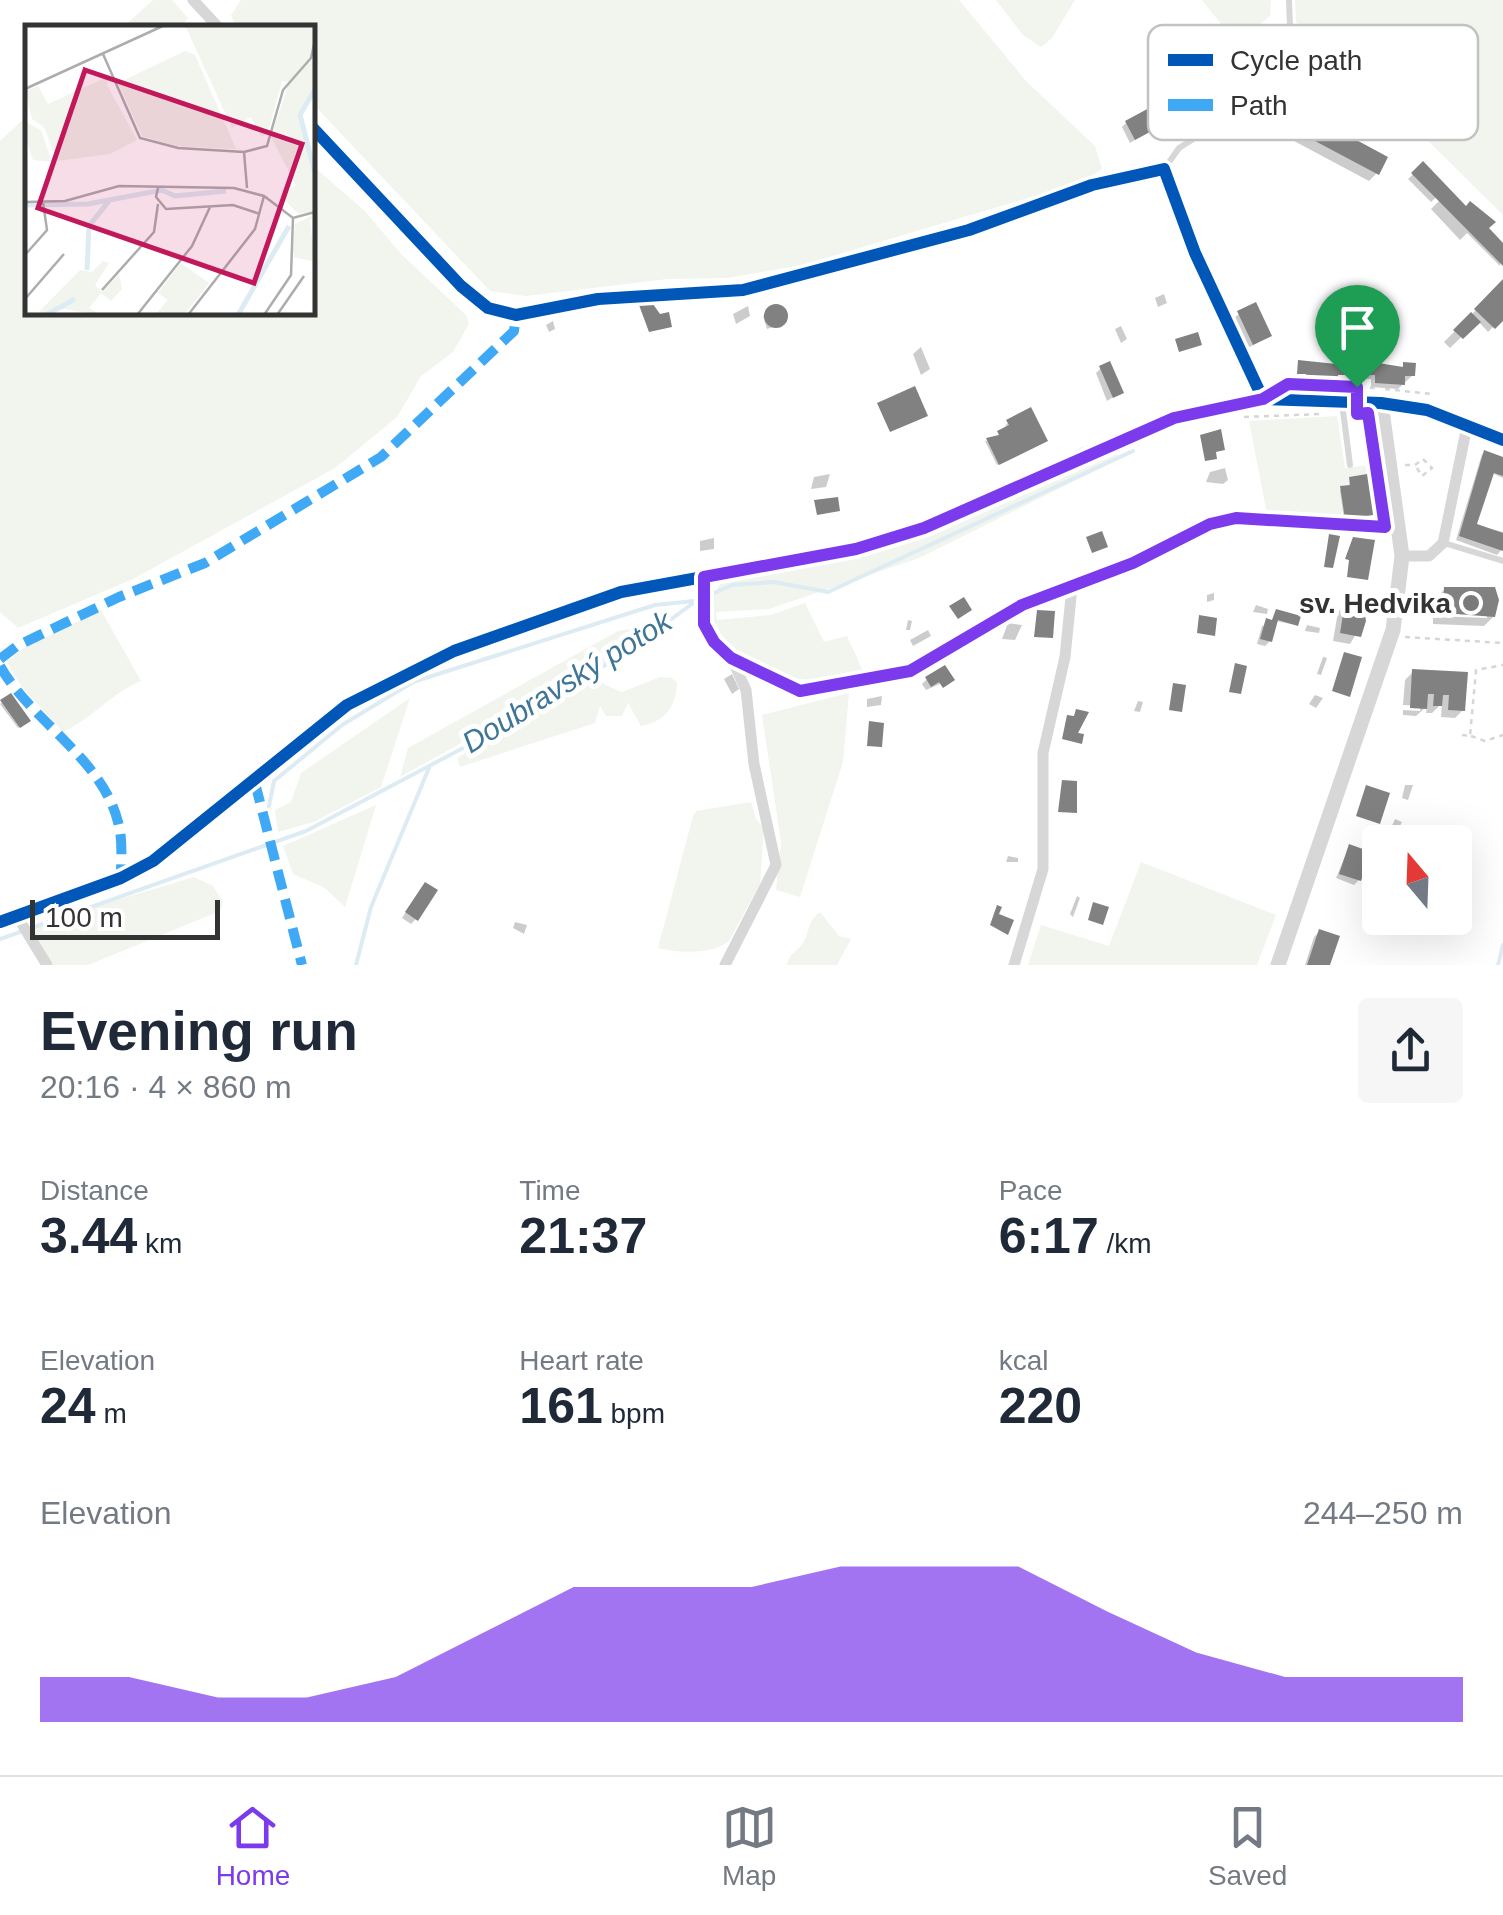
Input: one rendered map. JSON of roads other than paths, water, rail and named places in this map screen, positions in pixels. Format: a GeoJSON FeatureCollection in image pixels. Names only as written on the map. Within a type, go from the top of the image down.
{"type":"FeatureCollection","features":[{"type":"Feature","properties":{"kind":"street"},"geometry":{"type":"LineString","coordinates":[[193,0],[216,25]]}},
{"type":"Feature","properties":{"kind":"street"},"geometry":{"type":"LineString","coordinates":[[315,130],[461,286],[488,308],[516,315],[598,298],[744,290],[968,230],[1092,186],[1164,169],[1195,252],[1263,399]]}},
{"type":"Feature","properties":{"kind":"street"},"geometry":{"type":"LineString","coordinates":[[0,922],[122,878],[153,861],[348,706],[454,651],[621,592],[856,549],[924,528],[1174,418],[1263,399],[1342,408],[1357,403],[1381,403],[1426,410],[1503,440]]}},
{"type":"Feature","properties":{"kind":"street"},"geometry":{"type":"LineString","coordinates":[[1278,965],[1391,636],[1402,556],[1381,403]]}},
{"type":"Feature","properties":{"kind":"street"},"geometry":{"type":"LineString","coordinates":[[1402,556],[1429,556],[1443,543],[1467,426]]}},
{"type":"Feature","properties":{"kind":"street"},"geometry":{"type":"LineString","coordinates":[[731,658],[800,691],[848,684],[910,671],[1022,605],[1133,563],[1188,534],[1236,518],[1359,529],[1399,525]]}},
{"type":"Feature","properties":{"kind":"street"},"geometry":{"type":"LineString","coordinates":[[704,577],[704,624],[731,658],[746,690],[754,764],[776,865],[725,965]]}},
{"type":"Feature","properties":{"kind":"street"},"geometry":{"type":"LineString","coordinates":[[1014,965],[1042,870],[1043,753],[1066,657],[1072,587]]}},
{"type":"Feature","properties":{"kind":"street"},"geometry":{"type":"LineString","coordinates":[[17,916],[46,965]]}},
{"type":"Feature","properties":{"kind":"lane"},"geometry":{"type":"LineString","coordinates":[[1289,0],[1290,25]]}},
{"type":"Feature","properties":{"kind":"lane"},"geometry":{"type":"LineString","coordinates":[[1164,169],[1179,148],[1192,140]]}},
{"type":"Feature","properties":{"kind":"lane"},"geometry":{"type":"LineString","coordinates":[[1342,408],[1350,464]]}},
{"type":"Feature","properties":{"kind":"lane"},"geometry":{"type":"LineString","coordinates":[[1443,543],[1503,561]]}},
{"type":"Feature","properties":{"kind":"waterway","name":"Doubravský potok"},"geometry":{"type":"LineString","coordinates":[[0,939],[306,831],[501,728],[625,653],[696,601],[732,585],[774,582],[828,592],[1133,451]]}},
{"type":"Feature","properties":{"kind":"waterway"},"geometry":{"type":"LineString","coordinates":[[269,806],[274,781],[342,725],[413,682],[655,605],[694,601]]}},
{"type":"Feature","properties":{"kind":"waterway"},"geometry":{"type":"LineString","coordinates":[[356,965],[371,907],[429,768]]}},
{"type":"Feature","properties":{"kind":"waterway"},"geometry":{"type":"LineString","coordinates":[[1498,965],[1503,945]]}},
{"type":"Feature","properties":{"kind":"place","name":"sv. Hedvika"},"geometry":{"type":"Point","coordinates":[1471,603]}}]}
